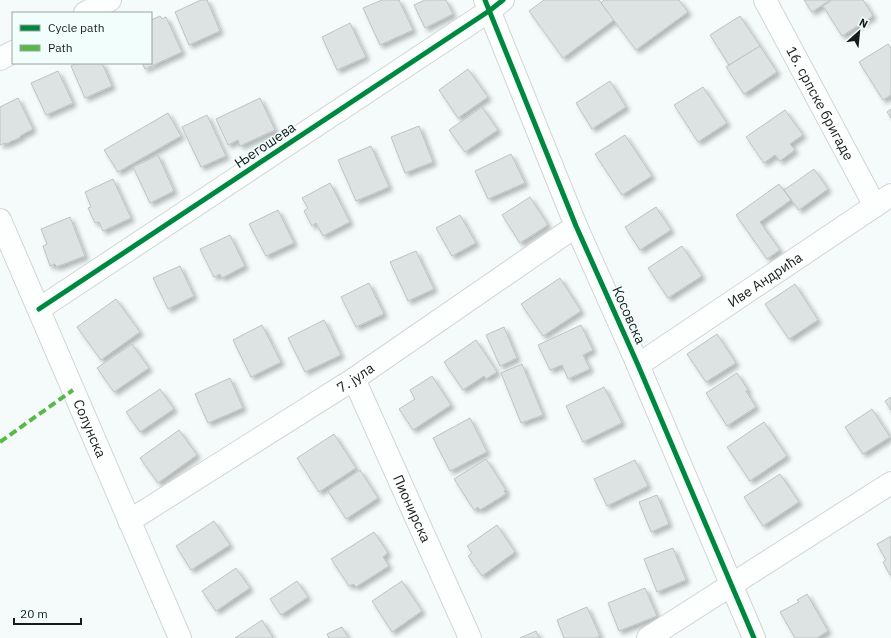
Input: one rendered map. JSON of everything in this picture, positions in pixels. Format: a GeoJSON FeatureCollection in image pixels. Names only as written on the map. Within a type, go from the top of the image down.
{"type":"FeatureCollection","features":[{"type":"Feature","properties":{"kind":"street"},"geometry":{"type":"LineString","coordinates":[[87,12],[110,0]]}},
{"type":"Feature","properties":{"kind":"street","name":"16. српске бригаде"},"geometry":{"type":"LineString","coordinates":[[765,0],[883,200]]}},
{"type":"Feature","properties":{"kind":"street","name":"Косовска"},"geometry":{"type":"LineString","coordinates":[[492,4],[576,226],[638,365],[754,638]]}},
{"type":"Feature","properties":{"kind":"street","name":"Његошева"},"geometry":{"type":"LineString","coordinates":[[39,309],[492,4]]}},
{"type":"Feature","properties":{"kind":"street"},"geometry":{"type":"LineString","coordinates":[[0,58],[12,52]]}},
{"type":"Feature","properties":{"kind":"street","name":"Иве Андрића"},"geometry":{"type":"LineString","coordinates":[[638,365],[883,200]]}},
{"type":"Feature","properties":{"kind":"street","name":"Солунска"},"geometry":{"type":"LineString","coordinates":[[0,220],[180,638]]}},
{"type":"Feature","properties":{"kind":"street","name":"7. јула"},"geometry":{"type":"LineString","coordinates":[[129,521],[354,379],[576,226]]}},
{"type":"Feature","properties":{"kind":"street","name":"Пионирска"},"geometry":{"type":"LineString","coordinates":[[354,379],[470,638]]}},
{"type":"Feature","properties":{"kind":"street"},"geometry":{"type":"LineString","coordinates":[[648,638],[891,483]]}},
{"type":"Feature","properties":{"kind":"building"},"geometry":{"type":"Polygon","coordinates":[[[201,0],[207,0],[220,31],[189,45],[175,12],[201,0]]]}},
{"type":"Feature","properties":{"kind":"building"},"geometry":{"type":"Polygon","coordinates":[[[382,0],[399,0],[413,30],[380,45],[363,8],[382,0]]]}},
{"type":"Feature","properties":{"kind":"building"},"geometry":{"type":"Polygon","coordinates":[[[425,0],[446,0],[453,14],[425,28],[414,5],[425,0]]]}},
{"type":"Feature","properties":{"kind":"building"},"geometry":{"type":"Polygon","coordinates":[[[544,0],[599,0],[614,20],[563,58],[529,11],[544,0]]]}},
{"type":"Feature","properties":{"kind":"building"},"geometry":{"type":"Polygon","coordinates":[[[604,0],[679,0],[688,12],[636,50],[601,3],[604,0]]]}},
{"type":"Feature","properties":{"kind":"building"},"geometry":{"type":"Polygon","coordinates":[[[804,0],[830,0],[812,12],[804,0]]]}},
{"type":"Feature","properties":{"kind":"building"},"geometry":{"type":"Polygon","coordinates":[[[832,0],[863,0],[873,16],[842,36],[823,6],[832,0]]]}},
{"type":"Feature","properties":{"kind":"building"},"geometry":{"type":"Polygon","coordinates":[[[160,16],[162,19],[166,17],[182,52],[145,69],[142,64],[152,64],[152,20],[160,16]]]}},
{"type":"Feature","properties":{"kind":"building"},"geometry":{"type":"Polygon","coordinates":[[[740,16],[760,46],[729,65],[710,35],[740,16]]]}},
{"type":"Feature","properties":{"kind":"building"},"geometry":{"type":"Polygon","coordinates":[[[350,23],[366,57],[337,70],[322,37],[350,23]]]}},
{"type":"Feature","properties":{"kind":"building"},"geometry":{"type":"Polygon","coordinates":[[[888,44],[891,48],[891,95],[883,100],[859,62],[888,44]]]}},
{"type":"Feature","properties":{"kind":"building"},"geometry":{"type":"Polygon","coordinates":[[[760,46],[777,72],[744,94],[726,67],[760,46]]]}},
{"type":"Feature","properties":{"kind":"building"},"geometry":{"type":"Polygon","coordinates":[[[75,64],[102,64],[112,86],[85,98],[71,66],[75,64]]]}},
{"type":"Feature","properties":{"kind":"building"},"geometry":{"type":"Polygon","coordinates":[[[468,69],[488,97],[458,118],[439,90],[468,69]]]}},
{"type":"Feature","properties":{"kind":"building"},"geometry":{"type":"Polygon","coordinates":[[[58,71],[73,103],[46,115],[31,83],[58,71]]]}},
{"type":"Feature","properties":{"kind":"building"},"geometry":{"type":"Polygon","coordinates":[[[610,81],[626,107],[592,129],[576,103],[610,81]]]}},
{"type":"Feature","properties":{"kind":"building"},"geometry":{"type":"Polygon","coordinates":[[[703,87],[727,123],[698,142],[674,105],[703,87]]]}},
{"type":"Feature","properties":{"kind":"building"},"geometry":{"type":"Polygon","coordinates":[[[18,98],[33,129],[20,136],[21,137],[6,144],[0,145],[0,107],[18,98]]]}},
{"type":"Feature","properties":{"kind":"building"},"geometry":{"type":"Polygon","coordinates":[[[260,98],[275,130],[240,146],[238,140],[228,145],[216,119],[260,98]]]}},
{"type":"Feature","properties":{"kind":"building"},"geometry":{"type":"Polygon","coordinates":[[[482,107],[498,130],[465,152],[449,130],[482,107]]]}},
{"type":"Feature","properties":{"kind":"building"},"geometry":{"type":"Polygon","coordinates":[[[891,109],[891,118],[887,112],[891,109]]]}},
{"type":"Feature","properties":{"kind":"building"},"geometry":{"type":"Polygon","coordinates":[[[785,110],[803,135],[790,144],[795,150],[780,161],[775,155],[764,163],[746,137],[785,110]]]}},
{"type":"Feature","properties":{"kind":"building"},"geometry":{"type":"Polygon","coordinates":[[[168,113],[181,136],[118,172],[104,150],[168,113]]]}},
{"type":"Feature","properties":{"kind":"building"},"geometry":{"type":"Polygon","coordinates":[[[207,115],[226,156],[201,167],[182,127],[207,115]]]}},
{"type":"Feature","properties":{"kind":"building"},"geometry":{"type":"Polygon","coordinates":[[[419,126],[433,162],[405,173],[391,137],[419,126]]]}},
{"type":"Feature","properties":{"kind":"building"},"geometry":{"type":"Polygon","coordinates":[[[625,135],[652,176],[622,195],[595,154],[625,135]]]}},
{"type":"Feature","properties":{"kind":"building"},"geometry":{"type":"Polygon","coordinates":[[[371,146],[389,187],[356,201],[338,160],[371,146]]]}},
{"type":"Feature","properties":{"kind":"building"},"geometry":{"type":"Polygon","coordinates":[[[511,154],[525,183],[488,199],[475,171],[511,154]]]}},
{"type":"Feature","properties":{"kind":"building"},"geometry":{"type":"Polygon","coordinates":[[[158,155],[174,191],[150,203],[133,167],[158,155]]]}},
{"type":"Feature","properties":{"kind":"building"},"geometry":{"type":"Polygon","coordinates":[[[814,169],[828,189],[799,210],[784,190],[814,169]]]}},
{"type":"Feature","properties":{"kind":"building"},"geometry":{"type":"Polygon","coordinates":[[[113,179],[131,218],[103,231],[99,222],[95,223],[88,208],[91,207],[85,192],[113,179]]]}},
{"type":"Feature","properties":{"kind":"building"},"geometry":{"type":"Polygon","coordinates":[[[330,183],[350,222],[323,236],[316,223],[312,226],[304,211],[308,208],[302,198],[330,183]]]}},
{"type":"Feature","properties":{"kind":"building"},"geometry":{"type":"Polygon","coordinates":[[[779,184],[791,200],[760,222],[780,250],[767,259],[736,215],[779,184]]]}},
{"type":"Feature","properties":{"kind":"building"},"geometry":{"type":"Polygon","coordinates":[[[530,197],[548,225],[520,243],[502,215],[530,197]]]}},
{"type":"Feature","properties":{"kind":"building"},"geometry":{"type":"Polygon","coordinates":[[[656,207],[671,230],[640,250],[625,227],[656,207]]]}},
{"type":"Feature","properties":{"kind":"building"},"geometry":{"type":"Polygon","coordinates":[[[278,210],[294,243],[266,256],[249,224],[278,210]]]}},
{"type":"Feature","properties":{"kind":"building"},"geometry":{"type":"Polygon","coordinates":[[[460,215],[476,243],[452,256],[436,228],[460,215]]]}},
{"type":"Feature","properties":{"kind":"building"},"geometry":{"type":"Polygon","coordinates":[[[70,217],[85,256],[56,267],[55,264],[50,266],[43,246],[47,244],[41,229],[70,217]]]}},
{"type":"Feature","properties":{"kind":"building"},"geometry":{"type":"Polygon","coordinates":[[[230,235],[245,266],[222,278],[220,274],[214,277],[200,249],[230,235]]]}},
{"type":"Feature","properties":{"kind":"building"},"geometry":{"type":"Polygon","coordinates":[[[682,246],[702,276],[668,298],[648,268],[682,246]]]}},
{"type":"Feature","properties":{"kind":"building"},"geometry":{"type":"Polygon","coordinates":[[[416,251],[434,289],[408,301],[390,262],[416,251]]]}},
{"type":"Feature","properties":{"kind":"building"},"geometry":{"type":"Polygon","coordinates":[[[180,266],[194,296],[168,309],[153,278],[180,266]]]}},
{"type":"Feature","properties":{"kind":"building"},"geometry":{"type":"Polygon","coordinates":[[[560,278],[581,311],[543,336],[521,304],[560,278]]]}},
{"type":"Feature","properties":{"kind":"building"},"geometry":{"type":"Polygon","coordinates":[[[369,283],[384,314],[356,327],[341,297],[369,283]]]}},
{"type":"Feature","properties":{"kind":"building"},"geometry":{"type":"Polygon","coordinates":[[[795,284],[818,320],[789,339],[765,304],[795,284]]]}},
{"type":"Feature","properties":{"kind":"building"},"geometry":{"type":"Polygon","coordinates":[[[116,299],[140,332],[101,360],[77,327],[116,299]]]}},
{"type":"Feature","properties":{"kind":"building"},"geometry":{"type":"Polygon","coordinates":[[[324,320],[341,355],[305,372],[288,338],[324,320]]]}},
{"type":"Feature","properties":{"kind":"building"},"geometry":{"type":"Polygon","coordinates":[[[262,325],[281,362],[251,377],[233,340],[262,325]]]}},
{"type":"Feature","properties":{"kind":"building"},"geometry":{"type":"Polygon","coordinates":[[[581,325],[593,350],[583,355],[590,369],[568,379],[562,365],[550,370],[538,345],[581,325]]]}},
{"type":"Feature","properties":{"kind":"building"},"geometry":{"type":"Polygon","coordinates":[[[504,327],[517,358],[500,366],[486,335],[504,327]]]}},
{"type":"Feature","properties":{"kind":"building"},"geometry":{"type":"Polygon","coordinates":[[[717,334],[736,363],[706,382],[687,354],[717,334]]]}},
{"type":"Feature","properties":{"kind":"building"},"geometry":{"type":"Polygon","coordinates":[[[476,340],[497,372],[486,379],[484,376],[463,390],[444,362],[476,340]]]}},
{"type":"Feature","properties":{"kind":"building"},"geometry":{"type":"Polygon","coordinates":[[[132,344],[149,368],[114,392],[97,368],[132,344]]]}},
{"type":"Feature","properties":{"kind":"building"},"geometry":{"type":"Polygon","coordinates":[[[522,364],[543,415],[521,423],[501,373],[522,364]]]}},
{"type":"Feature","properties":{"kind":"building"},"geometry":{"type":"Polygon","coordinates":[[[737,373],[748,390],[746,391],[756,407],[727,426],[706,393],[737,373]]]}},
{"type":"Feature","properties":{"kind":"building"},"geometry":{"type":"Polygon","coordinates":[[[432,376],[451,405],[413,430],[399,409],[415,399],[410,390],[432,376]]]}},
{"type":"Feature","properties":{"kind":"building"},"geometry":{"type":"Polygon","coordinates":[[[230,378],[243,408],[208,423],[195,394],[230,378]]]}},
{"type":"Feature","properties":{"kind":"building"},"geometry":{"type":"Polygon","coordinates":[[[604,387],[622,423],[583,442],[566,406],[604,387]]]}},
{"type":"Feature","properties":{"kind":"building"},"geometry":{"type":"Polygon","coordinates":[[[160,389],[174,409],[140,432],[126,412],[160,389]]]}},
{"type":"Feature","properties":{"kind":"building"},"geometry":{"type":"Polygon","coordinates":[[[891,397],[891,410],[885,401],[891,397]]]}},
{"type":"Feature","properties":{"kind":"building"},"geometry":{"type":"Polygon","coordinates":[[[872,409],[890,437],[863,454],[845,427],[872,409]]]}},
{"type":"Feature","properties":{"kind":"building"},"geometry":{"type":"Polygon","coordinates":[[[470,418],[487,452],[450,471],[433,438],[470,418]]]}},
{"type":"Feature","properties":{"kind":"building"},"geometry":{"type":"Polygon","coordinates":[[[764,422],[787,456],[750,481],[727,447],[764,422]]]}},
{"type":"Feature","properties":{"kind":"building"},"geometry":{"type":"Polygon","coordinates":[[[179,430],[197,455],[158,483],[140,458],[179,430]]]}},
{"type":"Feature","properties":{"kind":"building"},"geometry":{"type":"Polygon","coordinates":[[[334,434],[356,468],[319,492],[297,458],[334,434]]]}},
{"type":"Feature","properties":{"kind":"building"},"geometry":{"type":"Polygon","coordinates":[[[486,459],[506,490],[504,491],[506,494],[480,510],[478,507],[474,510],[454,479],[486,459]]]}},
{"type":"Feature","properties":{"kind":"building"},"geometry":{"type":"Polygon","coordinates":[[[635,460],[648,486],[607,506],[594,479],[635,460]]]}},
{"type":"Feature","properties":{"kind":"building"},"geometry":{"type":"Polygon","coordinates":[[[360,470],[378,498],[346,519],[328,491],[360,470]]]}},
{"type":"Feature","properties":{"kind":"building"},"geometry":{"type":"Polygon","coordinates":[[[780,474],[799,502],[763,526],[744,497],[780,474]]]}},
{"type":"Feature","properties":{"kind":"building"},"geometry":{"type":"Polygon","coordinates":[[[657,495],[669,524],[651,532],[639,502],[657,495]]]}},
{"type":"Feature","properties":{"kind":"building"},"geometry":{"type":"Polygon","coordinates":[[[214,521],[230,545],[191,570],[176,546],[214,521]]]}},
{"type":"Feature","properties":{"kind":"building"},"geometry":{"type":"Polygon","coordinates":[[[497,525],[515,552],[482,576],[468,556],[472,553],[467,546],[497,525]]]}},
{"type":"Feature","properties":{"kind":"building"},"geometry":{"type":"Polygon","coordinates":[[[374,532],[388,553],[383,557],[389,566],[356,587],[353,584],[349,586],[331,559],[374,532]]]}},
{"type":"Feature","properties":{"kind":"building"},"geometry":{"type":"Polygon","coordinates":[[[891,536],[890,575],[883,562],[886,560],[877,544],[891,536]]]}},
{"type":"Feature","properties":{"kind":"building"},"geometry":{"type":"Polygon","coordinates":[[[673,548],[686,580],[657,592],[644,559],[673,548]]]}},
{"type":"Feature","properties":{"kind":"building"},"geometry":{"type":"Polygon","coordinates":[[[236,568],[250,588],[216,611],[202,591],[236,568]]]}},
{"type":"Feature","properties":{"kind":"building"},"geometry":{"type":"Polygon","coordinates":[[[297,581],[308,597],[281,615],[270,599],[297,581]]]}},
{"type":"Feature","properties":{"kind":"building"},"geometry":{"type":"Polygon","coordinates":[[[402,581],[422,611],[392,632],[372,601],[402,581]]]}},
{"type":"Feature","properties":{"kind":"building"},"geometry":{"type":"Polygon","coordinates":[[[645,588],[657,616],[619,631],[608,603],[645,588]]]}},
{"type":"Feature","properties":{"kind":"building"},"geometry":{"type":"Polygon","coordinates":[[[807,594],[828,631],[817,638],[795,638],[780,612],[799,602],[797,600],[807,594]]]}},
{"type":"Feature","properties":{"kind":"building"},"geometry":{"type":"Polygon","coordinates":[[[587,607],[600,636],[596,638],[564,638],[557,620],[587,607]]]}},
{"type":"Feature","properties":{"kind":"building"},"geometry":{"type":"Polygon","coordinates":[[[262,620],[273,638],[235,638],[262,620]]]}},
{"type":"Feature","properties":{"kind":"building"},"geometry":{"type":"Polygon","coordinates":[[[342,627],[348,638],[329,638],[327,634],[342,627]]]}},
{"type":"Feature","properties":{"kind":"building"},"geometry":{"type":"Polygon","coordinates":[[[536,631],[539,638],[520,638],[536,631]]]}},
{"type":"Feature","properties":{"kind":"marked path"},"geometry":{"type":"LineString","coordinates":[[0,442],[73,390]]}},
{"type":"Feature","properties":{"kind":"cycle path"},"geometry":{"type":"LineString","coordinates":[[485,0],[576,226],[638,365],[754,638]]}},
{"type":"Feature","properties":{"kind":"cycle path"},"geometry":{"type":"LineString","coordinates":[[39,309],[489,11],[503,0]]}}]}
